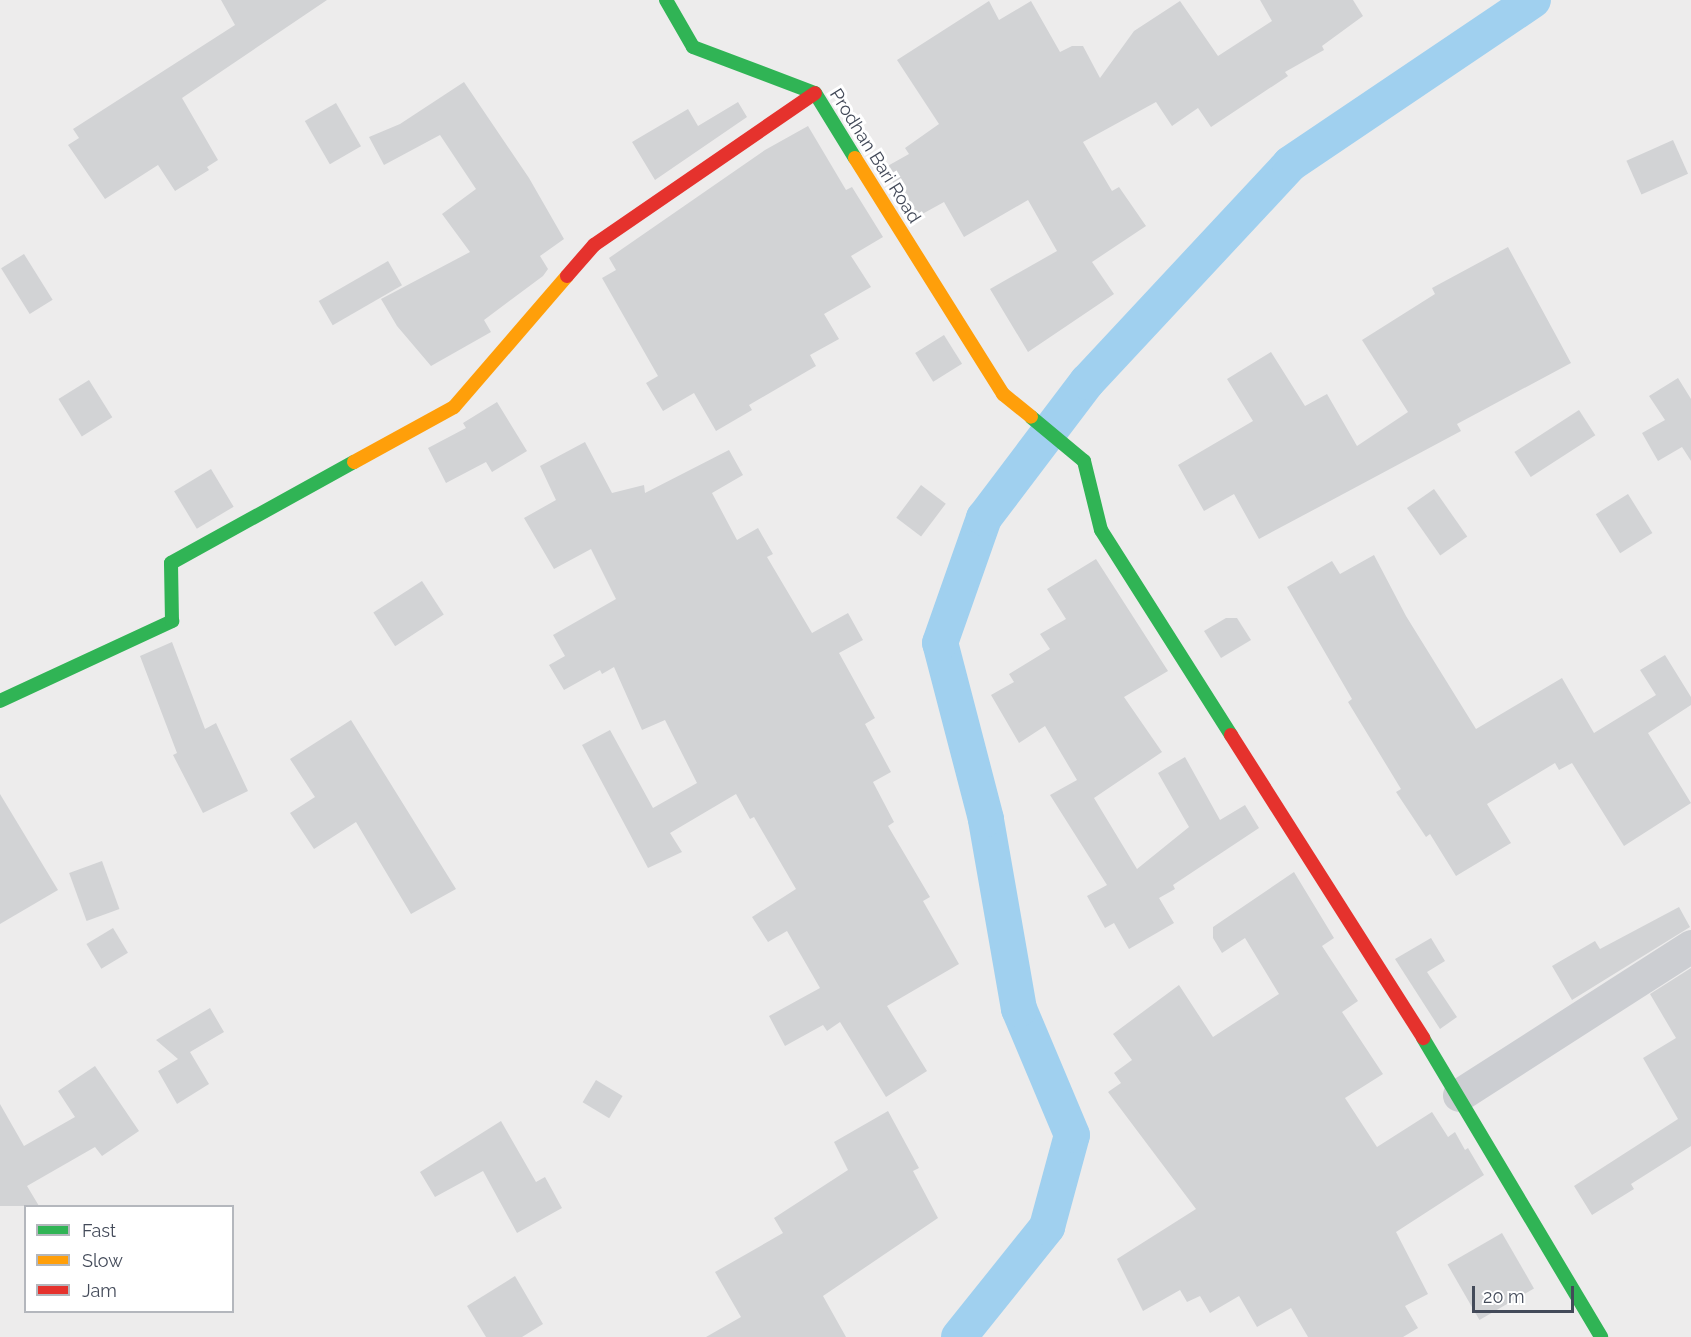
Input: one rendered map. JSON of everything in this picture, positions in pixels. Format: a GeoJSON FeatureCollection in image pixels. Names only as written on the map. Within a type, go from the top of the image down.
{"type":"FeatureCollection","features":[{"type":"Feature","properties":{"kind":"street","name":"Prodhan Bari Road"},"geometry":{"type":"LineString","coordinates":[[666,0],[693,47],[814,93],[1003,394],[1084,461],[1101,530],[1459,1095]]}},
{"type":"Feature","properties":{"kind":"street"},"geometry":{"type":"LineString","coordinates":[[0,701],[172,621],[171,563],[454,407],[594,245],[814,93]]}},
{"type":"Feature","properties":{"kind":"street"},"geometry":{"type":"LineString","coordinates":[[1601,1337],[1459,1095],[1691,946]]}},
{"type":"Feature","properties":{"kind":"building"},"geometry":{"type":"Polygon","coordinates":[[[221,0],[327,0],[182,98],[218,160],[207,167],[209,170],[175,191],[158,165],[105,199],[68,145],[79,138],[73,129],[235,25],[221,0]]]}},
{"type":"Feature","properties":{"kind":"building"},"geometry":{"type":"Polygon","coordinates":[[[1260,0],[1353,0],[1363,16],[1322,46],[1324,50],[1285,72],[1288,76],[1211,127],[1198,108],[1172,126],[1156,102],[1083,142],[1112,191],[1119,187],[1146,226],[1092,262],[1114,294],[1028,352],[990,289],[1057,251],[1028,200],[964,237],[944,202],[915,218],[884,168],[909,154],[905,148],[939,124],[897,60],[989,1],[999,20],[1031,1],[1060,52],[1072,46],[1083,46],[1100,78],[1134,31],[1180,1],[1218,56],[1272,21],[1260,0]]]}},
{"type":"Feature","properties":{"kind":"building"},"geometry":{"type":"Polygon","coordinates":[[[464,82],[529,178],[564,239],[540,256],[548,269],[543,276],[484,320],[491,332],[431,366],[397,326],[381,299],[470,252],[442,214],[476,189],[440,135],[384,165],[369,137],[400,124],[464,82]]]}},
{"type":"Feature","properties":{"kind":"building"},"geometry":{"type":"Polygon","coordinates":[[[738,102],[747,117],[655,180],[632,142],[688,109],[698,126],[738,102]]]}},
{"type":"Feature","properties":{"kind":"building"},"geometry":{"type":"Polygon","coordinates":[[[336,103],[361,146],[330,164],[305,121],[336,103]]]}},
{"type":"Feature","properties":{"kind":"building"},"geometry":{"type":"Polygon","coordinates":[[[808,126],[846,190],[852,187],[883,237],[851,256],[871,287],[824,314],[839,339],[810,355],[816,366],[749,405],[752,410],[716,431],[694,393],[663,411],[646,383],[658,376],[602,278],[616,270],[609,258],[765,150],[808,126]]]}},
{"type":"Feature","properties":{"kind":"building"},"geometry":{"type":"Polygon","coordinates":[[[1673,140],[1688,174],[1641,195],[1626,161],[1673,140]]]}},
{"type":"Feature","properties":{"kind":"building"},"geometry":{"type":"Polygon","coordinates":[[[1508,247],[1571,363],[1457,424],[1461,431],[1259,539],[1234,494],[1204,511],[1178,465],[1253,421],[1227,379],[1271,352],[1305,406],[1327,394],[1357,446],[1408,412],[1362,340],[1435,294],[1432,288],[1508,247]]]}},
{"type":"Feature","properties":{"kind":"building"},"geometry":{"type":"Polygon","coordinates":[[[24,254],[53,300],[30,314],[1,268],[24,254]]]}},
{"type":"Feature","properties":{"kind":"building"},"geometry":{"type":"Polygon","coordinates":[[[388,261],[402,285],[333,325],[319,301],[388,261]]]}},
{"type":"Feature","properties":{"kind":"building"},"geometry":{"type":"Polygon","coordinates":[[[944,335],[962,364],[933,382],[915,353],[944,335]]]}},
{"type":"Feature","properties":{"kind":"building"},"geometry":{"type":"Polygon","coordinates":[[[1678,378],[1691,399],[1691,461],[1682,447],[1658,461],[1642,433],[1665,420],[1649,396],[1678,378]]]}},
{"type":"Feature","properties":{"kind":"building"},"geometry":{"type":"Polygon","coordinates":[[[89,380],[112,417],[82,436],[58,399],[89,380]]]}},
{"type":"Feature","properties":{"kind":"building"},"geometry":{"type":"Polygon","coordinates":[[[497,402],[527,451],[492,472],[486,462],[446,483],[428,448],[466,428],[463,423],[497,402]]]}},
{"type":"Feature","properties":{"kind":"building"},"geometry":{"type":"Polygon","coordinates":[[[1579,410],[1595,435],[1531,477],[1514,452],[1579,410]]]}},
{"type":"Feature","properties":{"kind":"building"},"geometry":{"type":"Polygon","coordinates":[[[585,442],[612,493],[644,485],[645,493],[729,450],[743,475],[712,493],[737,540],[758,528],[773,554],[767,557],[812,633],[848,613],[863,640],[839,653],[875,718],[865,724],[891,772],[873,782],[894,822],[888,826],[930,897],[923,901],[959,964],[887,1006],[927,1071],[886,1097],[840,1022],[827,1031],[823,1025],[785,1046],[769,1016],[820,988],[787,931],[768,942],[752,917],[796,889],[754,817],[750,819],[736,794],[670,833],[682,852],[648,868],[582,745],[610,730],[653,808],[697,783],[665,720],[642,730],[614,667],[602,674],[600,670],[564,690],[549,665],[565,656],[553,635],[616,599],[591,549],[554,569],[524,518],[556,500],[540,466],[585,442]]]}},
{"type":"Feature","properties":{"kind":"building"},"geometry":{"type":"Polygon","coordinates":[[[211,469],[234,507],[197,529],[174,491],[211,469]]]}},
{"type":"Feature","properties":{"kind":"building"},"geometry":{"type":"Polygon","coordinates":[[[921,485],[946,504],[921,536],[896,518],[921,485]]]}},
{"type":"Feature","properties":{"kind":"building"},"geometry":{"type":"Polygon","coordinates":[[[1434,489],[1467,537],[1440,555],[1407,508],[1434,489]]]}},
{"type":"Feature","properties":{"kind":"building"},"geometry":{"type":"Polygon","coordinates":[[[1628,494],[1652,533],[1620,553],[1596,514],[1628,494]]]}},
{"type":"Feature","properties":{"kind":"building"},"geometry":{"type":"Polygon","coordinates":[[[1374,555],[1406,616],[1476,729],[1562,678],[1594,733],[1656,695],[1640,670],[1665,655],[1691,697],[1691,705],[1648,733],[1691,803],[1624,846],[1572,763],[1559,770],[1555,763],[1487,804],[1511,843],[1456,876],[1430,834],[1426,837],[1396,792],[1401,789],[1348,702],[1352,699],[1287,587],[1332,561],[1340,574],[1374,555]]]}},
{"type":"Feature","properties":{"kind":"building"},"geometry":{"type":"Polygon","coordinates":[[[1096,559],[1168,671],[1124,697],[1162,752],[1094,798],[1137,869],[1189,827],[1158,773],[1185,757],[1220,820],[1245,805],[1259,828],[1173,885],[1175,889],[1159,898],[1174,923],[1129,949],[1114,923],[1105,928],[1087,896],[1107,885],[1050,795],[1077,780],[1045,726],[1019,743],[991,695],[1014,682],[1009,674],[1050,649],[1040,634],[1066,619],[1047,589],[1096,559]]]}},
{"type":"Feature","properties":{"kind":"building"},"geometry":{"type":"Polygon","coordinates":[[[422,581],[444,615],[395,646],[373,613],[422,581]]]}},
{"type":"Feature","properties":{"kind":"building"},"geometry":{"type":"Polygon","coordinates":[[[1226,618],[1237,618],[1251,640],[1221,658],[1204,631],[1226,618]]]}},
{"type":"Feature","properties":{"kind":"building"},"geometry":{"type":"Polygon","coordinates":[[[172,642],[205,729],[216,723],[248,791],[203,813],[173,755],[177,753],[140,656],[172,642]]]}},
{"type":"Feature","properties":{"kind":"building"},"geometry":{"type":"Polygon","coordinates":[[[351,720],[456,889],[411,914],[356,822],[314,849],[290,813],[315,797],[290,759],[351,720]]]}},
{"type":"Feature","properties":{"kind":"building"},"geometry":{"type":"Polygon","coordinates":[[[0,794],[58,890],[0,924],[0,794]]]}},
{"type":"Feature","properties":{"kind":"building"},"geometry":{"type":"Polygon","coordinates":[[[102,861],[119,909],[87,921],[69,873],[102,861]]]}},
{"type":"Feature","properties":{"kind":"building"},"geometry":{"type":"Polygon","coordinates":[[[1294,872],[1334,938],[1322,946],[1358,1001],[1342,1012],[1383,1074],[1345,1098],[1377,1147],[1432,1112],[1448,1137],[1455,1132],[1465,1150],[1468,1148],[1484,1175],[1396,1232],[1428,1294],[1405,1306],[1418,1328],[1403,1337],[1308,1337],[1291,1308],[1257,1327],[1239,1296],[1210,1313],[1200,1296],[1187,1302],[1180,1290],[1143,1311],[1117,1259],[1196,1209],[1108,1092],[1121,1083],[1114,1073],[1132,1060],[1113,1034],[1179,985],[1213,1037],[1279,994],[1245,938],[1222,953],[1213,938],[1213,927],[1294,872]]]}},
{"type":"Feature","properties":{"kind":"building"},"geometry":{"type":"Polygon","coordinates":[[[1679,907],[1690,927],[1572,1000],[1552,966],[1595,941],[1600,949],[1679,907]]]}},
{"type":"Feature","properties":{"kind":"building"},"geometry":{"type":"Polygon","coordinates":[[[113,928],[128,953],[101,969],[86,944],[113,928]]]}},
{"type":"Feature","properties":{"kind":"building"},"geometry":{"type":"Polygon","coordinates":[[[1431,938],[1445,961],[1427,972],[1457,1017],[1440,1029],[1395,959],[1431,938]]]}},
{"type":"Feature","properties":{"kind":"building"},"geometry":{"type":"Polygon","coordinates":[[[1691,968],[1691,1146],[1631,1184],[1634,1189],[1592,1215],[1574,1186],[1678,1119],[1643,1058],[1676,1038],[1650,994],[1691,968]]]}},
{"type":"Feature","properties":{"kind":"building"},"geometry":{"type":"Polygon","coordinates":[[[210,1008],[224,1032],[190,1052],[209,1084],[177,1104],[158,1071],[178,1059],[156,1040],[210,1008]]]}},
{"type":"Feature","properties":{"kind":"building"},"geometry":{"type":"Polygon","coordinates":[[[95,1066],[139,1131],[102,1156],[95,1147],[27,1186],[38,1205],[0,1206],[0,1104],[24,1146],[75,1117],[58,1091],[95,1066]]]}},
{"type":"Feature","properties":{"kind":"building"},"geometry":{"type":"Polygon","coordinates":[[[596,1080],[623,1096],[609,1118],[583,1102],[596,1080]]]}},
{"type":"Feature","properties":{"kind":"building"},"geometry":{"type":"Polygon","coordinates":[[[888,1111],[919,1168],[913,1171],[938,1218],[823,1296],[846,1337],[706,1337],[741,1317],[715,1272],[783,1233],[774,1218],[848,1170],[834,1142],[888,1111]]]}},
{"type":"Feature","properties":{"kind":"building"},"geometry":{"type":"Polygon","coordinates":[[[501,1121],[536,1182],[545,1177],[562,1208],[517,1233],[483,1171],[435,1197],[420,1172],[501,1121]]]}},
{"type":"Feature","properties":{"kind":"building"},"geometry":{"type":"Polygon","coordinates":[[[1502,1233],[1534,1288],[1479,1320],[1447,1264],[1502,1233]]]}},
{"type":"Feature","properties":{"kind":"building"},"geometry":{"type":"Polygon","coordinates":[[[515,1276],[543,1324],[522,1337],[486,1337],[467,1306],[515,1276]]]}},
{"type":"Feature","properties":{"kind":"waterway"},"geometry":{"type":"LineString","coordinates":[[959,1337],[1047,1227],[1072,1135],[1019,1009],[986,819],[940,643],[984,518],[1087,382],[1290,164],[1533,0]]}},
{"type":"Feature","properties":{"kind":"traffic: fast"},"geometry":{"type":"LineString","coordinates":[[666,0],[693,47],[815,93],[855,158]]}},
{"type":"Feature","properties":{"kind":"traffic: fast"},"geometry":{"type":"LineString","coordinates":[[1031,417],[1084,461],[1101,530],[1231,735]]}},
{"type":"Feature","properties":{"kind":"traffic: fast"},"geometry":{"type":"LineString","coordinates":[[0,701],[172,621],[171,563],[354,462]]}},
{"type":"Feature","properties":{"kind":"traffic: fast"},"geometry":{"type":"LineString","coordinates":[[1423,1038],[1601,1337]]}},
{"type":"Feature","properties":{"kind":"traffic: slow"},"geometry":{"type":"LineString","coordinates":[[855,158],[1003,394],[1031,417]]}},
{"type":"Feature","properties":{"kind":"traffic: slow"},"geometry":{"type":"LineString","coordinates":[[354,462],[454,407],[567,276]]}},
{"type":"Feature","properties":{"kind":"traffic: jam"},"geometry":{"type":"LineString","coordinates":[[567,276],[594,245],[815,93]]}},
{"type":"Feature","properties":{"kind":"traffic: jam"},"geometry":{"type":"LineString","coordinates":[[1231,735],[1423,1038]]}}]}
